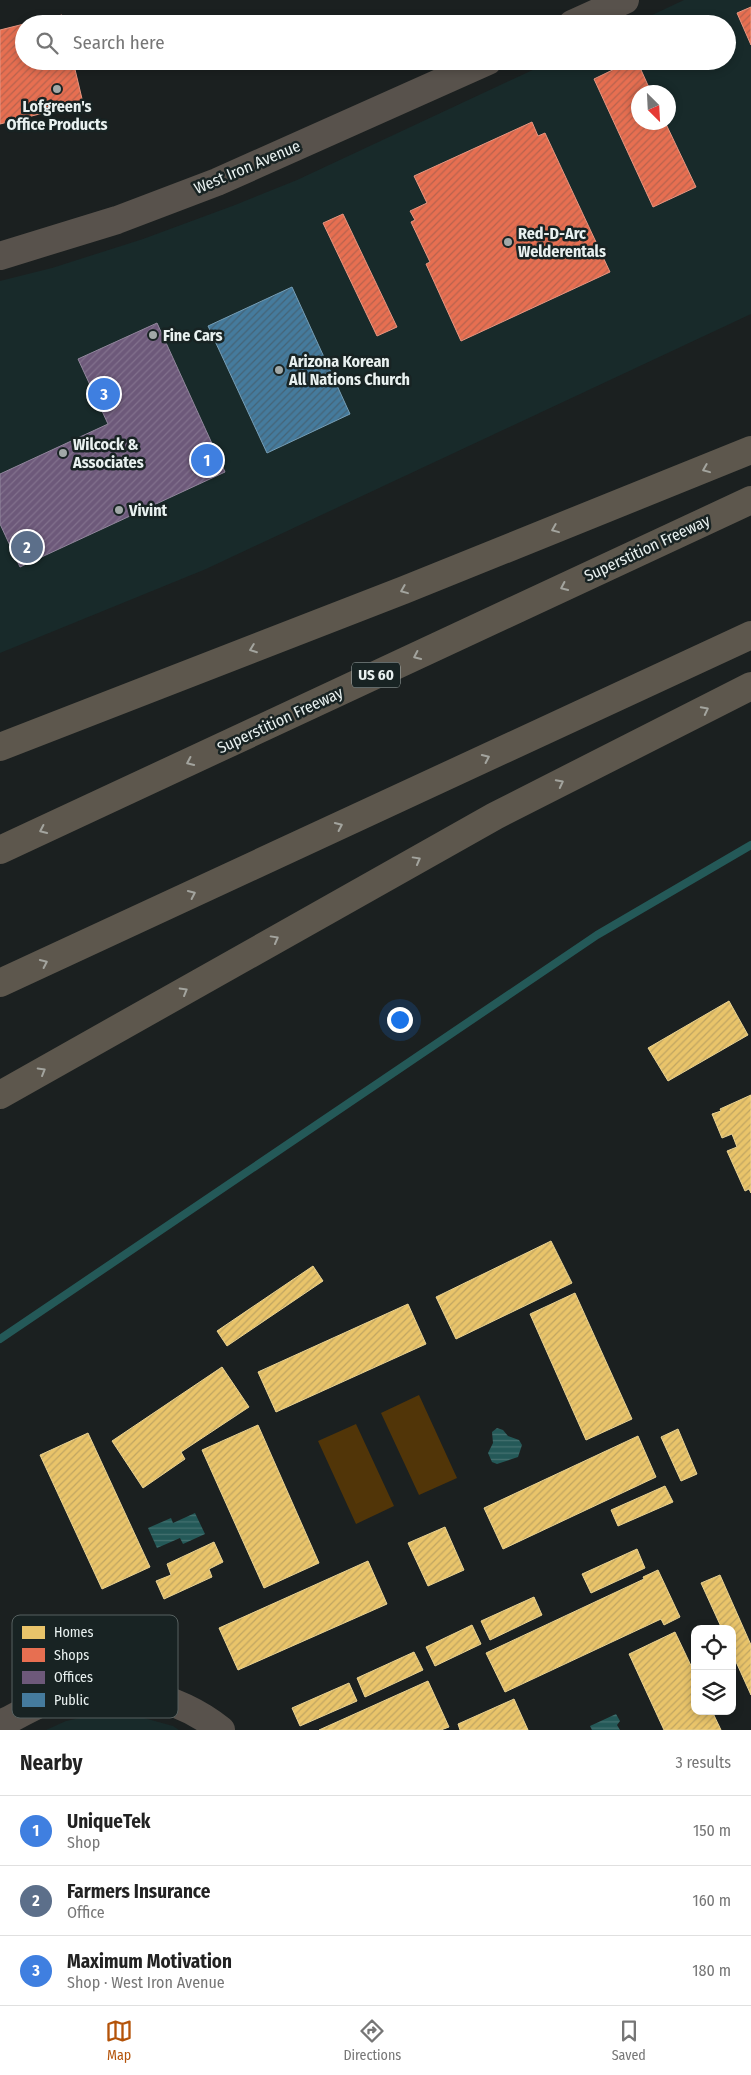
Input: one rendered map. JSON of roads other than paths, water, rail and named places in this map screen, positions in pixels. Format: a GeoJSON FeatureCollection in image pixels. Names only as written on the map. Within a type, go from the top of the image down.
{"type":"FeatureCollection","features":[{"type":"Feature","properties":{"kind":"highway"},"geometry":{"type":"LineString","coordinates":[[0,747],[404,590],[751,450]]}},
{"type":"Feature","properties":{"kind":"highway","name":"Superstition Freeway"},"geometry":{"type":"LineString","coordinates":[[0,850],[751,500]]}},
{"type":"Feature","properties":{"kind":"highway"},"geometry":{"type":"LineString","coordinates":[[0,983],[751,635]]}},
{"type":"Feature","properties":{"kind":"highway"},"geometry":{"type":"LineString","coordinates":[[0,1095],[495,816],[751,686]]}},
{"type":"Feature","properties":{"kind":"street"},"geometry":{"type":"LineString","coordinates":[[592,15],[624,0]]}},
{"type":"Feature","properties":{"kind":"street","name":"West Iron Avenue"},"geometry":{"type":"LineString","coordinates":[[0,256],[117,220],[217,182],[468,70]]}},
{"type":"Feature","properties":{"kind":"street"},"geometry":{"type":"LineString","coordinates":[[178,1704],[207,1718],[221,1730]]}},
{"type":"Feature","properties":{"kind":"street"},"geometry":{"type":"LineString","coordinates":[[0,1724],[12,1718]]}},
{"type":"Feature","properties":{"kind":"water"},"geometry":{"type":"Polygon","coordinates":[[[497,1428],[503,1430],[508,1436],[519,1440],[522,1445],[518,1457],[497,1464],[492,1462],[488,1453],[493,1443],[492,1432],[497,1428]]]}},
{"type":"Feature","properties":{"kind":"water"},"geometry":{"type":"Polygon","coordinates":[[[195,1513],[205,1534],[183,1544],[180,1538],[157,1548],[148,1528],[171,1518],[173,1523],[195,1513]]]}},
{"type":"Feature","properties":{"kind":"water"},"geometry":{"type":"Polygon","coordinates":[[[616,1714],[620,1721],[617,1725],[620,1730],[592,1730],[590,1726],[616,1714]]]}},
{"type":"Feature","properties":{"kind":"waterway"},"geometry":{"type":"LineString","coordinates":[[0,1339],[597,935],[751,845]]}},
{"type":"Feature","properties":{"kind":"place","name":"Lofgreen's Office Products"},"geometry":{"type":"Point","coordinates":[57,89]}},
{"type":"Feature","properties":{"kind":"place","name":"Red-D-Arc Welderentals"},"geometry":{"type":"Point","coordinates":[508,242]}},
{"type":"Feature","properties":{"kind":"place","name":"Fine Cars"},"geometry":{"type":"Point","coordinates":[153,335]}},
{"type":"Feature","properties":{"kind":"place","name":"Arizona Korean All Nations Church"},"geometry":{"type":"Point","coordinates":[279,370]}},
{"type":"Feature","properties":{"kind":"place","name":"Maximum Motivation"},"geometry":{"type":"Point","coordinates":[104,394]}},
{"type":"Feature","properties":{"kind":"place","name":"Wilcock & Associates"},"geometry":{"type":"Point","coordinates":[63,453]}},
{"type":"Feature","properties":{"kind":"place","name":"UniqueTek"},"geometry":{"type":"Point","coordinates":[207,460]}},
{"type":"Feature","properties":{"kind":"place","name":"Vivint"},"geometry":{"type":"Point","coordinates":[119,510]}},
{"type":"Feature","properties":{"kind":"place","name":"Farmers Insurance"},"geometry":{"type":"Point","coordinates":[27,547]}}]}
